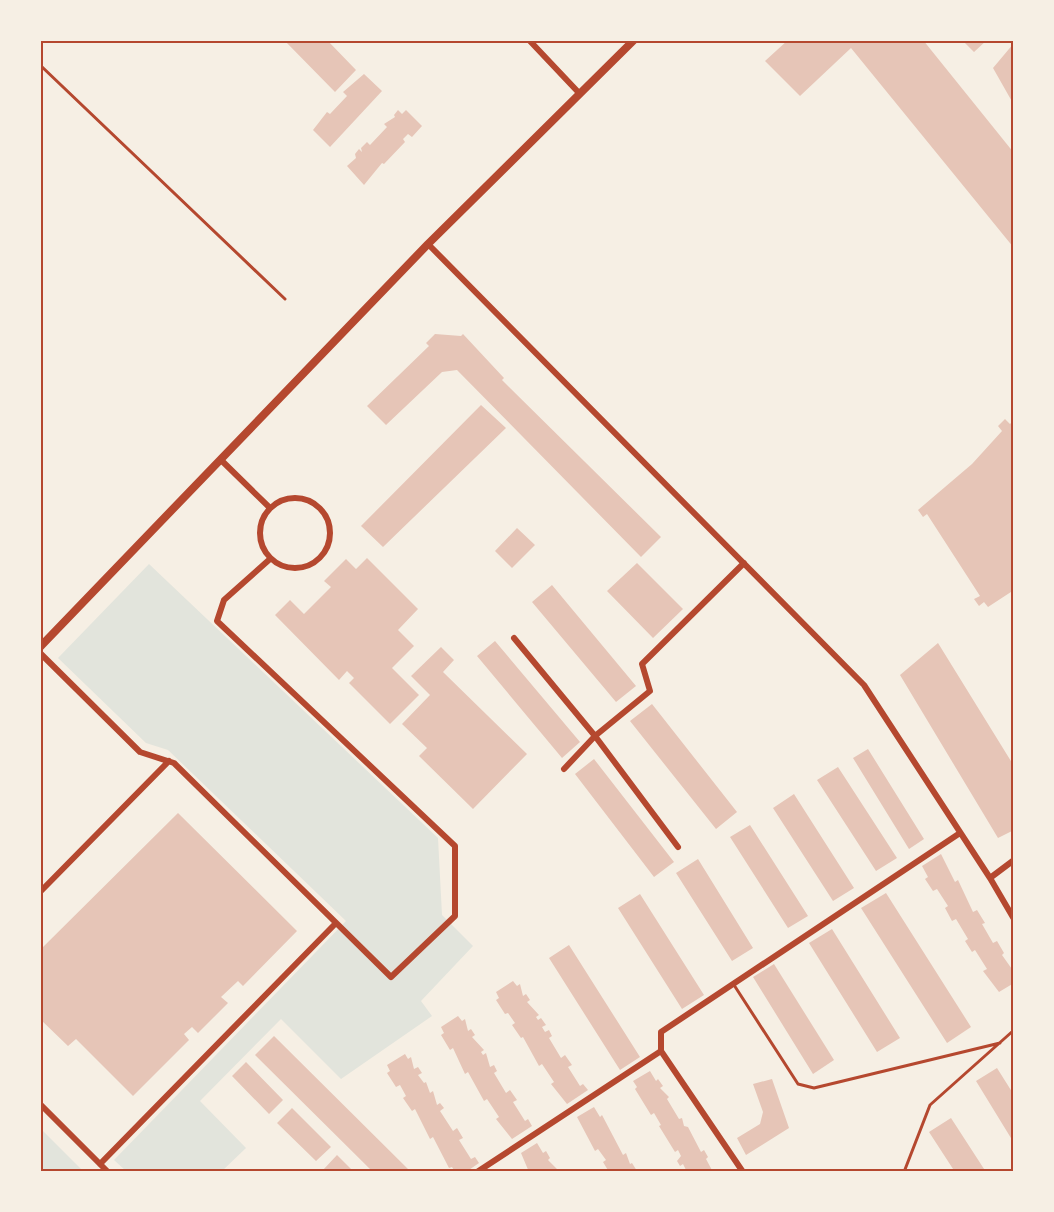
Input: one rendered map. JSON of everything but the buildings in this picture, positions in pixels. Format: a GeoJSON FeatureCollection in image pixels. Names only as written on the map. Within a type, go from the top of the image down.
{"type":"FeatureCollection","features":[{"type":"Feature","properties":{"kind":"main road"},"geometry":{"type":"LineString","coordinates":[[40,647],[428,244],[634,40]]}},
{"type":"Feature","properties":{"kind":"street"},"geometry":{"type":"LineString","coordinates":[[528,40],[580,94]]}},
{"type":"Feature","properties":{"kind":"street"},"geometry":{"type":"LineString","coordinates":[[428,244],[864,685],[990,878],[1014,919]]}},
{"type":"Feature","properties":{"kind":"street"},"geometry":{"type":"LineString","coordinates":[[221,460],[270,508]]}},
{"type":"Feature","properties":{"kind":"street"},"geometry":{"type":"LineString","coordinates":[[289,498],[311,502],[324,513],[330,530],[329,543],[316,563],[304,568],[292,569],[280,566],[270,559],[263,550],[260,528],[270,508],[289,498]]}},
{"type":"Feature","properties":{"kind":"street"},"geometry":{"type":"LineString","coordinates":[[40,653],[140,752],[174,763],[391,977],[455,916],[455,846],[217,621],[224,600],[270,559]]}},
{"type":"Feature","properties":{"kind":"street"},"geometry":{"type":"LineString","coordinates":[[564,770],[595,736],[650,691],[642,664],[744,563]]}},
{"type":"Feature","properties":{"kind":"street"},"geometry":{"type":"LineString","coordinates":[[514,638],[595,736],[678,847]]}},
{"type":"Feature","properties":{"kind":"street"},"geometry":{"type":"LineString","coordinates":[[40,892],[170,761]]}},
{"type":"Feature","properties":{"kind":"street"},"geometry":{"type":"LineString","coordinates":[[743,1172],[661,1051],[662,1032],[960,833]]}},
{"type":"Feature","properties":{"kind":"street"},"geometry":{"type":"LineString","coordinates":[[990,878],[1014,860]]}},
{"type":"Feature","properties":{"kind":"street"},"geometry":{"type":"LineString","coordinates":[[100,1164],[336,923]]}},
{"type":"Feature","properties":{"kind":"street"},"geometry":{"type":"LineString","coordinates":[[477,1172],[661,1051]]}},
{"type":"Feature","properties":{"kind":"street"},"geometry":{"type":"LineString","coordinates":[[40,1104],[108,1172]]}},
{"type":"Feature","properties":{"kind":"lane"},"geometry":{"type":"LineString","coordinates":[[40,65],[285,299]]}},
{"type":"Feature","properties":{"kind":"lane"},"geometry":{"type":"LineString","coordinates":[[733,984],[798,1084],[814,1088],[999,1043]]}},
{"type":"Feature","properties":{"kind":"lane"},"geometry":{"type":"LineString","coordinates":[[904,1172],[930,1105],[1014,1030]]}},
{"type":"Feature","properties":{"kind":"shaded area"},"geometry":{"type":"Polygon","coordinates":[[[149,564],[438,838],[442,915],[473,946],[421,1001],[432,1016],[341,1079],[281,1019],[200,1101],[246,1148],[222,1171],[126,1171],[114,1160],[346,921],[168,750],[146,743],[58,658],[149,564]]]}},
{"type":"Feature","properties":{"kind":"shaded area"},"geometry":{"type":"Polygon","coordinates":[[[41,1129],[83,1171],[41,1171],[41,1129]]]}}]}
